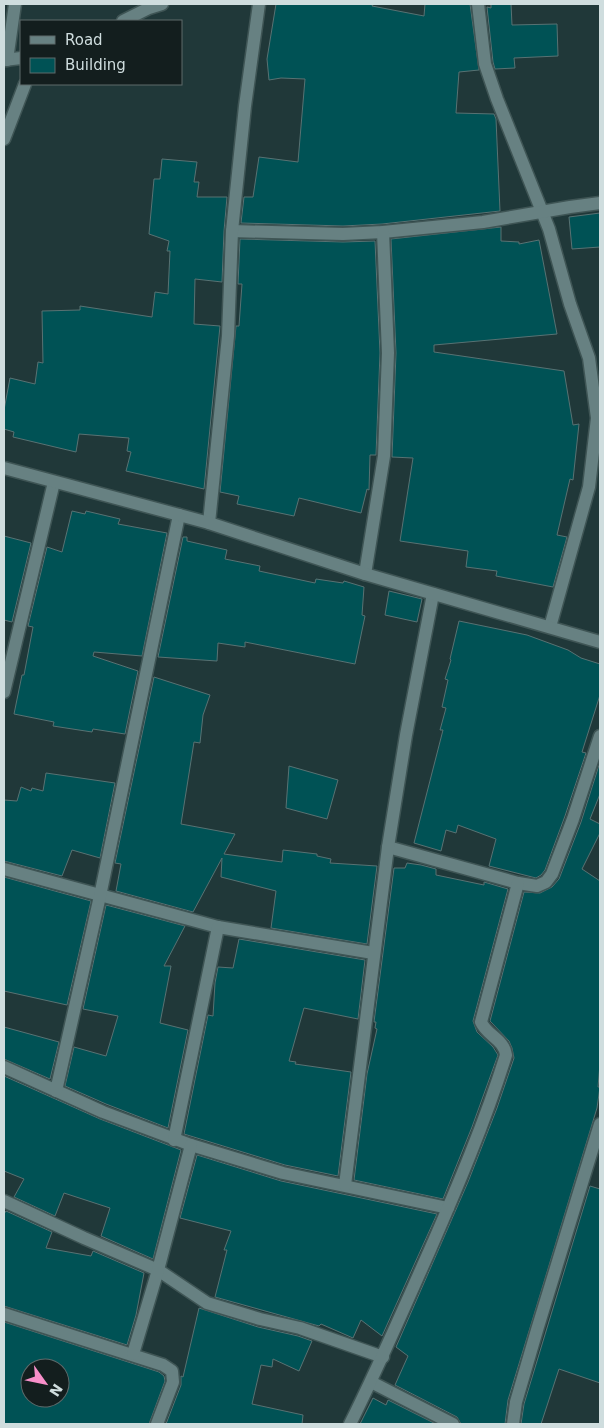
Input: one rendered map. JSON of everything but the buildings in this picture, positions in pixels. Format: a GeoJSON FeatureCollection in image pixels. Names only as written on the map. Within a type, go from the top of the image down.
{"type":"FeatureCollection","features":[{"type":"Feature","properties":{"kind":"street"},"geometry":{"type":"LineString","coordinates":[[15,4],[5,60],[20,58]]}},
{"type":"Feature","properties":{"kind":"street"},"geometry":{"type":"LineString","coordinates":[[125,20],[162,4]]}},
{"type":"Feature","properties":{"kind":"street"},"geometry":{"type":"LineString","coordinates":[[209,524],[228,336],[232,231],[245,106],[259,4]]}},
{"type":"Feature","properties":{"kind":"street"},"geometry":{"type":"LineString","coordinates":[[478,4],[485,64],[542,212],[570,304],[589,358],[596,418],[598,438],[589,487],[550,627]]}},
{"type":"Feature","properties":{"kind":"street"},"geometry":{"type":"LineString","coordinates":[[4,139],[24,85]]}},
{"type":"Feature","properties":{"kind":"street"},"geometry":{"type":"LineString","coordinates":[[232,231],[343,234],[384,232],[483,222],[600,203]]}},
{"type":"Feature","properties":{"kind":"street"},"geometry":{"type":"LineString","coordinates":[[365,574],[384,456],[388,353],[384,232]]}},
{"type":"Feature","properties":{"kind":"street"},"geometry":{"type":"LineString","coordinates":[[4,468],[179,515],[365,574],[600,642]]}},
{"type":"Feature","properties":{"kind":"street"},"geometry":{"type":"LineString","coordinates":[[4,692],[54,482]]}},
{"type":"Feature","properties":{"kind":"street"},"geometry":{"type":"LineString","coordinates":[[56,1091],[100,896],[179,515]]}},
{"type":"Feature","properties":{"kind":"street"},"geometry":{"type":"LineString","coordinates":[[345,1185],[388,848],[406,735],[433,594]]}},
{"type":"Feature","properties":{"kind":"street"},"geometry":{"type":"LineString","coordinates":[[388,848],[518,882],[537,886],[546,882],[552,874],[574,819],[600,736]]}},
{"type":"Feature","properties":{"kind":"street"},"geometry":{"type":"LineString","coordinates":[[4,869],[218,927],[374,953]]}},
{"type":"Feature","properties":{"kind":"street"},"geometry":{"type":"LineString","coordinates":[[350,1424],[383,1357],[448,1208],[495,1092],[506,1055],[504,1044],[491,1036],[484,1029],[481,1022],[518,882]]}},
{"type":"Feature","properties":{"kind":"street"},"geometry":{"type":"LineString","coordinates":[[174,1140],[218,927]]}},
{"type":"Feature","properties":{"kind":"street"},"geometry":{"type":"LineString","coordinates":[[4,1067],[103,1112],[174,1140],[283,1172],[448,1208]]}},
{"type":"Feature","properties":{"kind":"street"},"geometry":{"type":"LineString","coordinates":[[513,1424],[516,1402],[600,1124]]}},
{"type":"Feature","properties":{"kind":"street"},"geometry":{"type":"LineString","coordinates":[[133,1354],[158,1270],[190,1145]]}},
{"type":"Feature","properties":{"kind":"street"},"geometry":{"type":"LineString","coordinates":[[4,1201],[158,1270],[206,1303],[260,1319],[300,1328],[383,1357]]}},
{"type":"Feature","properties":{"kind":"street"},"geometry":{"type":"LineString","coordinates":[[4,1314],[133,1354],[163,1365],[172,1371],[173,1382],[157,1424]]}},
{"type":"Feature","properties":{"kind":"street"},"geometry":{"type":"LineString","coordinates":[[371,1382],[453,1424]]}}]}
